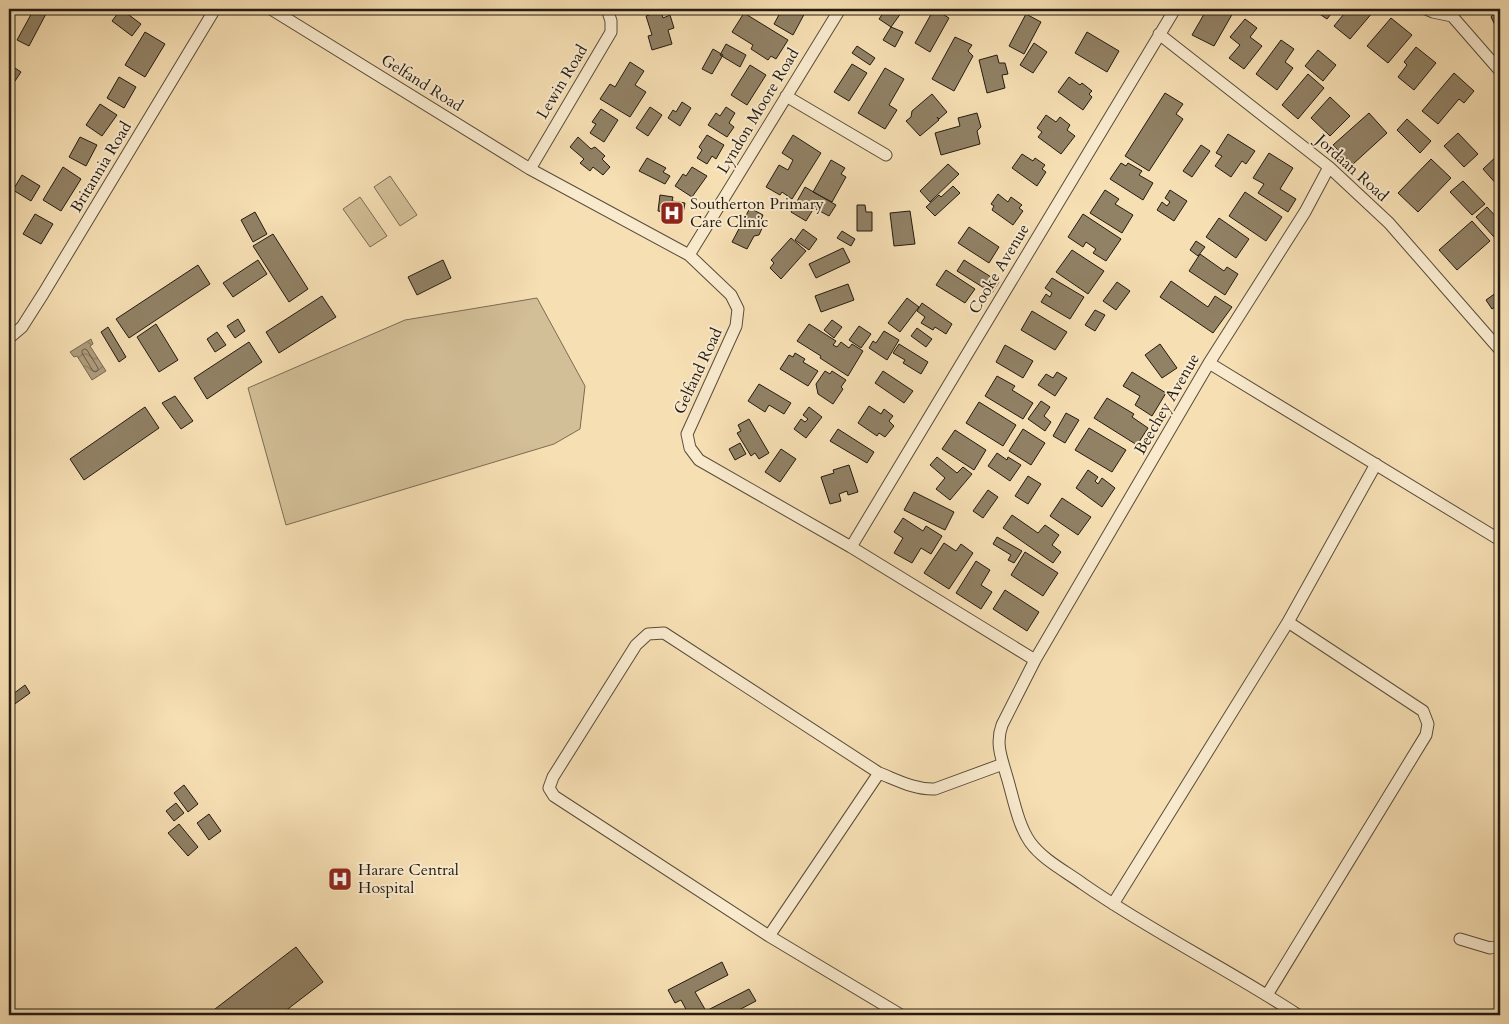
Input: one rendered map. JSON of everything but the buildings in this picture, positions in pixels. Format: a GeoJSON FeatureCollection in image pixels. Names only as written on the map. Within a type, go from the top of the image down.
{"type":"FeatureCollection","features":[{"type":"Feature","properties":{"kind":"street","name":"Britannia Road"},"geometry":{"type":"LineString","coordinates":[[9,338],[22,327],[43,294],[215,9]]}},
{"type":"Feature","properties":{"kind":"street","name":"Gelfand Road"},"geometry":{"type":"LineString","coordinates":[[271,9],[530,169],[689,256],[731,295],[738,309],[736,326],[687,434],[690,448],[699,460],[851,547],[1035,660]]}},
{"type":"Feature","properties":{"kind":"street","name":"Lewin Road"},"geometry":{"type":"LineString","coordinates":[[530,169],[611,32],[611,21],[607,9]]}},
{"type":"Feature","properties":{"kind":"street","name":"Lyndon Moore Road"},"geometry":{"type":"LineString","coordinates":[[689,256],[840,9]]}},
{"type":"Feature","properties":{"kind":"street","name":"Cooke Avenue"},"geometry":{"type":"LineString","coordinates":[[851,547],[1175,9]]}},
{"type":"Feature","properties":{"kind":"street"},"geometry":{"type":"LineString","coordinates":[[1426,9],[1433,12],[1454,12],[1500,71]]}},
{"type":"Feature","properties":{"kind":"street","name":"Jordaan Road"},"geometry":{"type":"LineString","coordinates":[[1159,34],[1329,167],[1389,223],[1500,350]]}},
{"type":"Feature","properties":{"kind":"street"},"geometry":{"type":"LineString","coordinates":[[786,96],[886,155]]}},
{"type":"Feature","properties":{"kind":"street","name":"Beechey Avenue"},"geometry":{"type":"LineString","coordinates":[[1298,1015],[1112,904],[1041,854],[1029,840],[1021,824],[1003,764],[998,735],[1035,660],[1209,362],[1305,212],[1329,167]]}},
{"type":"Feature","properties":{"kind":"street"},"geometry":{"type":"LineString","coordinates":[[1209,362],[1500,540]]}},
{"type":"Feature","properties":{"kind":"street"},"geometry":{"type":"LineString","coordinates":[[1112,904],[1288,622],[1376,464]]}},
{"type":"Feature","properties":{"kind":"street"},"geometry":{"type":"LineString","coordinates":[[1267,995],[1426,735],[1428,724],[1423,711],[1288,622]]}},
{"type":"Feature","properties":{"kind":"street"},"geometry":{"type":"LineString","coordinates":[[901,1015],[769,936],[554,796],[549,788],[552,777],[636,645],[648,634],[664,633],[879,773],[924,790],[935,789],[1003,764]]}},
{"type":"Feature","properties":{"kind":"street"},"geometry":{"type":"LineString","coordinates":[[769,936],[879,773]]}},
{"type":"Feature","properties":{"kind":"street"},"geometry":{"type":"LineString","coordinates":[[1460,939],[1490,948],[1500,946]]}},
{"type":"Feature","properties":{"kind":"shaded area"},"geometry":{"type":"Polygon","coordinates":[[[390,176],[417,215],[400,226],[374,187],[390,176]]]}},
{"type":"Feature","properties":{"kind":"shaded area"},"geometry":{"type":"Polygon","coordinates":[[[360,197],[387,236],[370,247],[343,209],[360,197]]]}},
{"type":"Feature","properties":{"kind":"shaded area"},"geometry":{"type":"Polygon","coordinates":[[[537,298],[585,386],[580,429],[554,444],[286,525],[248,388],[405,320],[537,298]]]}},
{"type":"Feature","properties":{"kind":"water"},"geometry":{"type":"Polygon","coordinates":[[[91,339],[93,344],[90,346],[106,371],[92,380],[77,356],[74,357],[70,352],[91,339]]]}},
{"type":"Feature","properties":{"kind":"place","name":"Southerton Primary Care Clinic"},"geometry":{"type":"Point","coordinates":[672,213]}},
{"type":"Feature","properties":{"kind":"place","name":"Harare Central Hospital"},"geometry":{"type":"Point","coordinates":[340,879]}}]}
